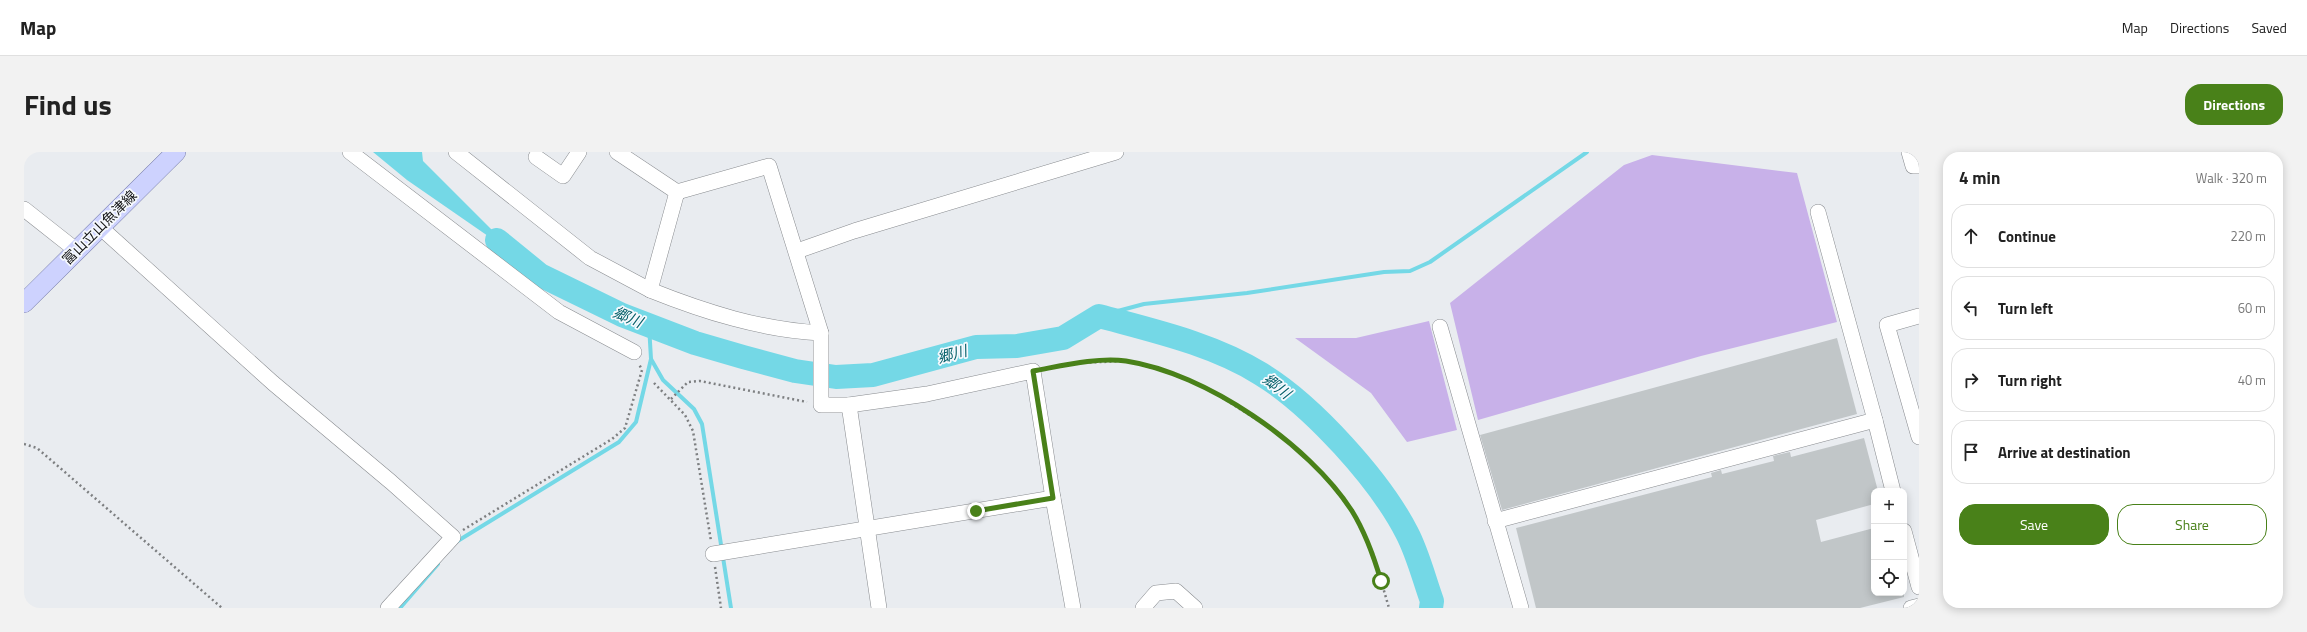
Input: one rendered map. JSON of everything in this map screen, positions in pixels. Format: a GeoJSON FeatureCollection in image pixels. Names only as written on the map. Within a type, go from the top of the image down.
{"type":"FeatureCollection","features":[{"type":"Feature","properties":{"kind":"main road","name":"富山立山魚津線"},"geometry":{"type":"LineString","coordinates":[[24,303],[176,152]]}},
{"type":"Feature","properties":{"kind":"street"},"geometry":{"type":"LineString","coordinates":[[350,152],[559,312],[634,352]]}},
{"type":"Feature","properties":{"kind":"street"},"geometry":{"type":"LineString","coordinates":[[456,152],[590,258],[650,290],[679,302],[738,320],[790,331],[821,333]]}},
{"type":"Feature","properties":{"kind":"street"},"geometry":{"type":"LineString","coordinates":[[536,157],[563,176],[579,152]]}},
{"type":"Feature","properties":{"kind":"street"},"geometry":{"type":"LineString","coordinates":[[617,152],[677,192],[769,166],[797,251],[821,333],[821,405],[849,405],[927,394],[1033,371],[1053,498],[1073,608]]}},
{"type":"Feature","properties":{"kind":"street"},"geometry":{"type":"LineString","coordinates":[[797,251],[854,231],[1116,152]]}},
{"type":"Feature","properties":{"kind":"street"},"geometry":{"type":"LineString","coordinates":[[650,290],[677,192]]}},
{"type":"Feature","properties":{"kind":"street"},"geometry":{"type":"LineString","coordinates":[[24,209],[76,250]]}},
{"type":"Feature","properties":{"kind":"street"},"geometry":{"type":"LineString","coordinates":[[1818,212],[1892,488]]}},
{"type":"Feature","properties":{"kind":"street"},"geometry":{"type":"LineString","coordinates":[[100,227],[273,383],[391,482],[453,537],[388,608]]}},
{"type":"Feature","properties":{"kind":"street"},"geometry":{"type":"LineString","coordinates":[[1919,316],[1887,325],[1919,438]]}},
{"type":"Feature","properties":{"kind":"street"},"geometry":{"type":"LineString","coordinates":[[1440,327],[1521,608]]}},
{"type":"Feature","properties":{"kind":"street"},"geometry":{"type":"LineString","coordinates":[[849,405],[879,608]]}},
{"type":"Feature","properties":{"kind":"street"},"geometry":{"type":"LineString","coordinates":[[1496,521],[1875,420]]}},
{"type":"Feature","properties":{"kind":"street"},"geometry":{"type":"LineString","coordinates":[[713,554],[1053,498]]}},
{"type":"Feature","properties":{"kind":"street"},"geometry":{"type":"LineString","coordinates":[[1907,541],[1919,587]]}},
{"type":"Feature","properties":{"kind":"street"},"geometry":{"type":"LineString","coordinates":[[1143,608],[1156,594],[1176,591],[1195,608]]}},
{"type":"Feature","properties":{"kind":"street"},"geometry":{"type":"LineString","coordinates":[[1911,608],[1919,606]]}},
{"type":"Feature","properties":{"kind":"path"},"geometry":{"type":"LineString","coordinates":[[453,537],[612,439],[625,428],[642,370],[634,352]]}},
{"type":"Feature","properties":{"kind":"path"},"geometry":{"type":"LineString","coordinates":[[1033,371],[1079,363],[1125,361],[1162,370],[1207,388],[1281,435],[1322,473],[1352,511],[1373,553],[1389,608]]}},
{"type":"Feature","properties":{"kind":"path"},"geometry":{"type":"LineString","coordinates":[[671,400],[688,382],[700,381],[821,405]]}},
{"type":"Feature","properties":{"kind":"path"},"geometry":{"type":"LineString","coordinates":[[654,383],[684,415],[692,431],[721,608]]}},
{"type":"Feature","properties":{"kind":"path"},"geometry":{"type":"LineString","coordinates":[[24,444],[37,448],[222,608]]}},
{"type":"Feature","properties":{"kind":"shaded area"},"geometry":{"type":"Polygon","coordinates":[[[1652,155],[1797,173],[1837,322],[1701,356],[1478,420],[1450,303],[1624,165],[1652,155]]]}},
{"type":"Feature","properties":{"kind":"shaded area"},"geometry":{"type":"Polygon","coordinates":[[[1429,321],[1457,430],[1407,442],[1371,393],[1295,338],[1356,338],[1429,321]]]}},
{"type":"Feature","properties":{"kind":"water"},"geometry":{"type":"Polygon","coordinates":[[[373,152],[422,152],[423,161],[507,245],[537,270],[407,180],[373,152]]]}},
{"type":"Feature","properties":{"kind":"building"},"geometry":{"type":"Polygon","coordinates":[[[1837,338],[1857,414],[1502,510],[1480,435],[1837,338]]]}},
{"type":"Feature","properties":{"kind":"building"},"geometry":{"type":"Polygon","coordinates":[[[1864,438],[1877,488],[1871,488],[1871,505],[1816,520],[1821,542],[1871,529],[1871,596],[1904,597],[1860,608],[1536,608],[1516,528],[1712,477],[1711,473],[1721,470],[1722,474],[1774,461],[1773,456],[1790,452],[1791,457],[1864,438]]]}},
{"type":"Feature","properties":{"kind":"waterway"},"geometry":{"type":"LineString","coordinates":[[1099,316],[1144,304],[1247,293],[1384,272],[1410,271],[1430,262],[1587,152]]}},
{"type":"Feature","properties":{"kind":"waterway","name":"郷川"},"geometry":{"type":"LineString","coordinates":[[497,240],[540,275],[622,315],[695,343],[795,371],[836,377],[873,375],[976,347],[1017,346],[1063,338],[1099,316],[1203,346],[1243,364],[1281,388],[1302,404],[1343,445],[1380,490],[1407,533],[1418,558],[1432,601],[1431,608]]}},
{"type":"Feature","properties":{"kind":"waterway"},"geometry":{"type":"LineString","coordinates":[[456,542],[619,442],[636,422],[651,359],[649,325]]}},
{"type":"Feature","properties":{"kind":"waterway"},"geometry":{"type":"LineString","coordinates":[[651,359],[663,380],[694,409],[702,424],[731,608]]}},
{"type":"Feature","properties":{"kind":"waterway"},"geometry":{"type":"LineString","coordinates":[[400,608],[438,564]]}},
{"type":"Feature","properties":{"kind":"route"},"geometry":{"type":"LineString","coordinates":[[976,511],[1053,498],[1033,371],[1079,363],[1125,361],[1162,370],[1207,388],[1281,435],[1322,473],[1352,511],[1373,553],[1381,581]]}}]}
